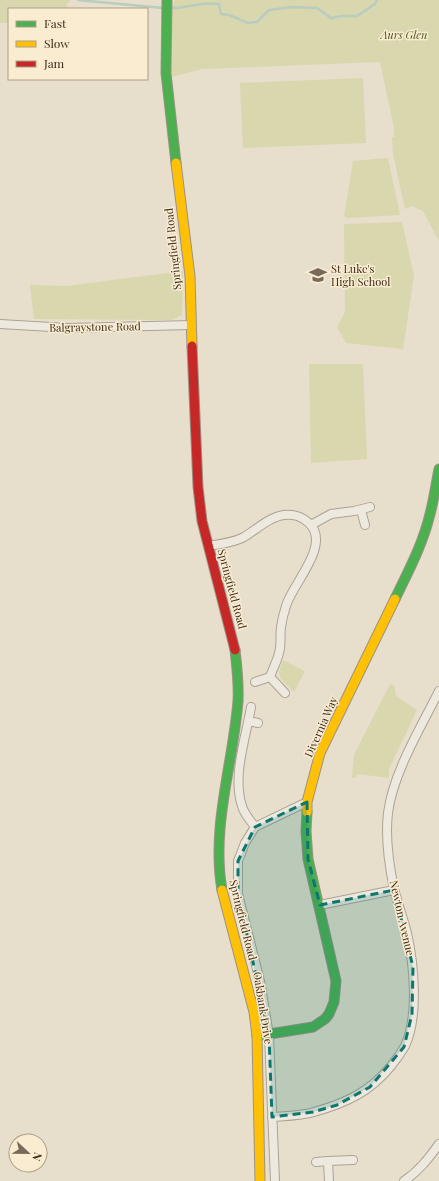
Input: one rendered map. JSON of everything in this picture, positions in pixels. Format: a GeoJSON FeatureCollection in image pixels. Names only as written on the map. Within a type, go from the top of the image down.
{"type":"FeatureCollection","features":[{"type":"Feature","properties":{"kind":"street","name":"Springfield Road"},"geometry":{"type":"LineString","coordinates":[[167,1],[166,73],[190,276],[198,487],[202,521],[234,645],[238,673],[238,701],[220,831],[220,877],[254,1012],[257,1036],[260,1181]]}},
{"type":"Feature","properties":{"kind":"street","name":"Balgraystone Road"},"geometry":{"type":"LineString","coordinates":[[0,324],[68,328],[191,325]]}},
{"type":"Feature","properties":{"kind":"street","name":"Divernia Way"},"geometry":{"type":"LineString","coordinates":[[257,1036],[313,1027],[321,1023],[333,1005],[336,995],[336,982],[320,905],[308,859],[306,831],[307,802],[320,753],[409,571],[423,536],[430,515],[439,469]]}},
{"type":"Feature","properties":{"kind":"street"},"geometry":{"type":"LineString","coordinates":[[311,525],[331,514],[370,507]]}},
{"type":"Feature","properties":{"kind":"street"},"geometry":{"type":"LineString","coordinates":[[360,510],[365,525]]}},
{"type":"Feature","properties":{"kind":"street"},"geometry":{"type":"LineString","coordinates":[[208,546],[229,543],[242,538],[274,518],[282,515],[297,515],[311,525],[315,534],[316,546],[306,569],[286,604],[281,625],[280,649],[270,677]]}},
{"type":"Feature","properties":{"kind":"street"},"geometry":{"type":"LineString","coordinates":[[254,682],[270,677]]}},
{"type":"Feature","properties":{"kind":"street"},"geometry":{"type":"LineString","coordinates":[[270,677],[285,693]]}},
{"type":"Feature","properties":{"kind":"street","name":"Newton Avenue"},"geometry":{"type":"LineString","coordinates":[[272,1117],[313,1112],[337,1105],[370,1088],[385,1073],[404,1047],[410,1033],[413,968],[407,932],[394,890],[390,871],[388,814],[392,792],[400,770],[439,691]]}},
{"type":"Feature","properties":{"kind":"street"},"geometry":{"type":"LineString","coordinates":[[251,707],[240,765],[238,789],[242,808],[255,828],[307,802]]}},
{"type":"Feature","properties":{"kind":"street"},"geometry":{"type":"LineString","coordinates":[[248,721],[258,722]]}},
{"type":"Feature","properties":{"kind":"street","name":"Oakbank Drive"},"geometry":{"type":"LineString","coordinates":[[255,828],[238,861],[238,894],[260,981],[269,1035],[275,1181]]}},
{"type":"Feature","properties":{"kind":"street"},"geometry":{"type":"LineString","coordinates":[[320,905],[394,890]]}},
{"type":"Feature","properties":{"kind":"street"},"geometry":{"type":"LineString","coordinates":[[404,1181],[413,1175],[439,1144]]}},
{"type":"Feature","properties":{"kind":"street"},"geometry":{"type":"LineString","coordinates":[[316,1162],[353,1160]]}},
{"type":"Feature","properties":{"kind":"street"},"geometry":{"type":"LineString","coordinates":[[328,1161],[329,1181]]}},
{"type":"Feature","properties":{"kind":"highlighted area"},"geometry":{"type":"Polygon","coordinates":[[[307,802],[308,859],[320,905],[394,890],[413,967],[412,1014],[404,1047],[370,1087],[337,1105],[313,1112],[272,1117],[269,1035],[238,894],[238,861],[255,827],[307,802]]]}},
{"type":"Feature","properties":{"kind":"green space"},"geometry":{"type":"Polygon","coordinates":[[[0,0],[71,0],[67,4],[67,8],[8,8],[8,23],[0,23],[0,0]]]}},
{"type":"Feature","properties":{"kind":"green space","name":"Aurs Glen"},"geometry":{"type":"Polygon","coordinates":[[[175,0],[439,0],[439,241],[423,211],[412,206],[405,209],[393,154],[392,137],[394,137],[394,128],[380,62],[202,69],[172,77],[172,6],[175,0]]]}},
{"type":"Feature","properties":{"kind":"green space"},"geometry":{"type":"Polygon","coordinates":[[[363,78],[366,143],[243,148],[240,83],[363,78]]]}},
{"type":"Feature","properties":{"kind":"green space"},"geometry":{"type":"Polygon","coordinates":[[[388,158],[400,215],[347,218],[344,216],[353,161],[388,158]]]}},
{"type":"Feature","properties":{"kind":"green space"},"geometry":{"type":"Polygon","coordinates":[[[402,222],[414,276],[403,349],[346,343],[337,327],[345,312],[344,224],[402,222]]]}},
{"type":"Feature","properties":{"kind":"green space"},"geometry":{"type":"Polygon","coordinates":[[[183,271],[182,315],[171,320],[34,319],[30,285],[67,286],[183,271]]]}},
{"type":"Feature","properties":{"kind":"green space"},"geometry":{"type":"Polygon","coordinates":[[[309,364],[363,364],[367,459],[311,463],[309,364]]]}},
{"type":"Feature","properties":{"kind":"green space"},"geometry":{"type":"Polygon","coordinates":[[[283,660],[305,671],[294,692],[280,678],[279,672],[283,660]]]}},
{"type":"Feature","properties":{"kind":"green space"},"geometry":{"type":"Polygon","coordinates":[[[390,684],[394,685],[396,696],[417,710],[389,769],[389,778],[358,774],[355,778],[352,778],[354,755],[390,684]]]}},
{"type":"Feature","properties":{"kind":"waterway"},"geometry":{"type":"LineString","coordinates":[[78,0],[163,8]]}},
{"type":"Feature","properties":{"kind":"waterway"},"geometry":{"type":"LineString","coordinates":[[170,8],[212,3],[219,4],[221,14],[229,15],[248,23],[257,22],[269,10],[292,7],[317,8],[331,18],[341,16],[357,16],[375,4],[377,0]]}},
{"type":"Feature","properties":{"kind":"traffic: fast"},"geometry":{"type":"LineString","coordinates":[[167,0],[166,73],[176,163]]}},
{"type":"Feature","properties":{"kind":"traffic: fast"},"geometry":{"type":"LineString","coordinates":[[395,599],[415,558],[427,525],[439,469]]}},
{"type":"Feature","properties":{"kind":"traffic: fast"},"geometry":{"type":"LineString","coordinates":[[222,890],[219,866],[221,819],[238,701],[235,650]]}},
{"type":"Feature","properties":{"kind":"traffic: fast"},"geometry":{"type":"LineString","coordinates":[[257,1036],[313,1027],[325,1019],[334,1002],[336,981],[308,859],[306,831],[307,812]]}},
{"type":"Feature","properties":{"kind":"traffic: slow"},"geometry":{"type":"LineString","coordinates":[[176,163],[190,276],[192,346]]}},
{"type":"Feature","properties":{"kind":"traffic: slow"},"geometry":{"type":"LineString","coordinates":[[307,812],[307,802],[320,753],[395,599]]}},
{"type":"Feature","properties":{"kind":"traffic: slow"},"geometry":{"type":"LineString","coordinates":[[222,890],[254,1012],[257,1036],[260,1181]]}},
{"type":"Feature","properties":{"kind":"traffic: jam"},"geometry":{"type":"LineString","coordinates":[[192,346],[198,487],[202,521],[235,650]]}},
{"type":"Feature","properties":{"kind":"place","name":"St Luke's High School"},"geometry":{"type":"Point","coordinates":[318,275]}}]}
